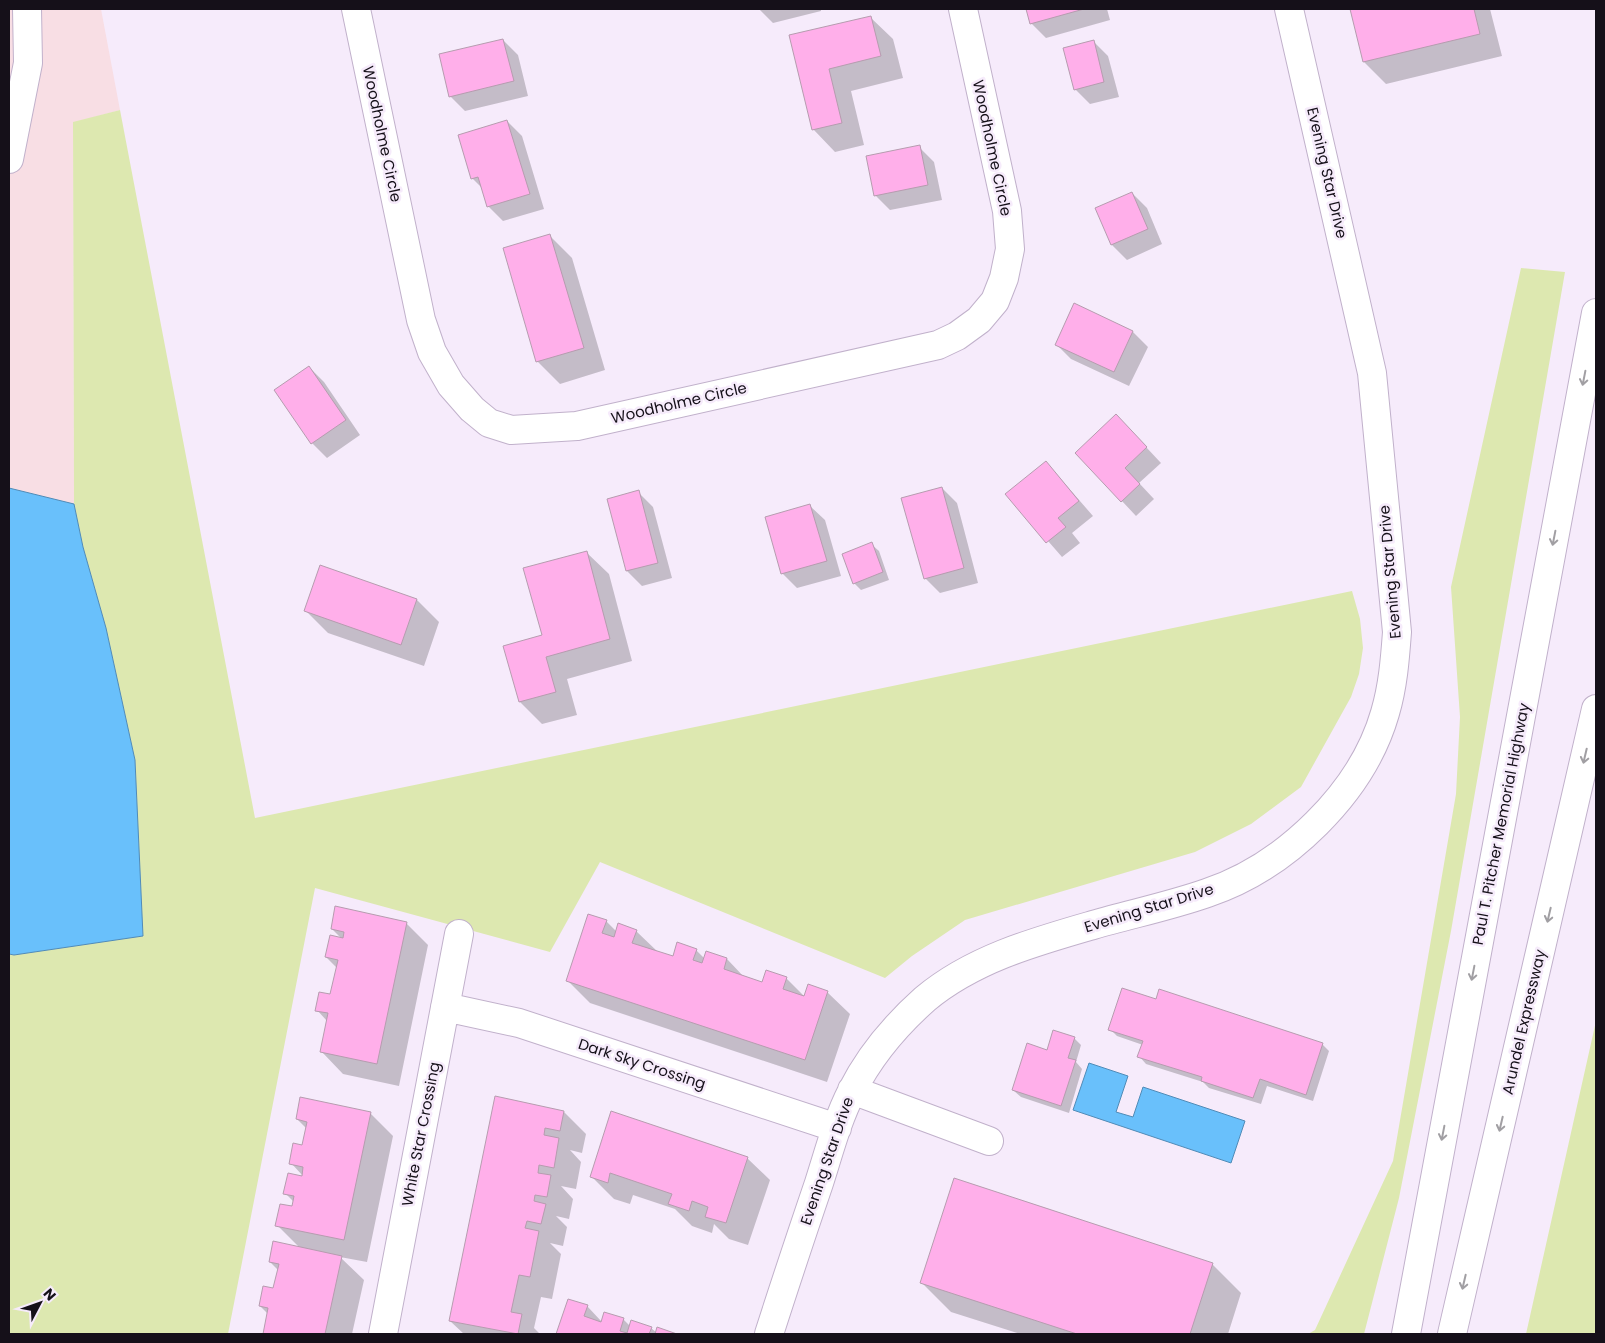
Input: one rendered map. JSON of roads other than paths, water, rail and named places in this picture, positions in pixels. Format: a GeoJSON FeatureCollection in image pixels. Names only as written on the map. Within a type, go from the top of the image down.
{"type":"FeatureCollection","features":[{"type":"Feature","properties":{"kind":"main road"},"geometry":{"type":"LineString","coordinates":[[9,159],[28,63],[27,9]]}},
{"type":"Feature","properties":{"kind":"main road","name":"Woodholme Circle"},"geometry":{"type":"LineString","coordinates":[[356,9],[420,312],[432,352],[451,385],[472,409],[489,423],[511,430],[576,426],[938,345],[957,336],[979,320],[995,301],[1004,278],[1010,248],[1007,211],[962,9]]}},
{"type":"Feature","properties":{"kind":"main road","name":"Evening Star Drive"},"geometry":{"type":"LineString","coordinates":[[769,1334],[836,1128],[852,1090],[874,1056],[897,1027],[926,999],[960,974],[1002,954],[1043,939],[1208,892],[1249,874],[1321,819],[1347,789],[1373,745],[1385,714],[1394,672],[1397,632],[1372,372],[1289,9]]}},
{"type":"Feature","properties":{"kind":"main road","name":"Paul T. Pitcher Memorial Highway"},"geometry":{"type":"LineString","coordinates":[[1406,1334],[1596,313]]}},
{"type":"Feature","properties":{"kind":"main road","name":"Arundel Expressway"},"geometry":{"type":"LineString","coordinates":[[1452,1334],[1596,709]]}},
{"type":"Feature","properties":{"kind":"main road","name":"White Star Crossing"},"geometry":{"type":"LineString","coordinates":[[383,1334],[459,934]]}},
{"type":"Feature","properties":{"kind":"main road","name":"Dark Sky Crossing"},"geometry":{"type":"LineString","coordinates":[[445,1007],[519,1023],[836,1128]]}},
{"type":"Feature","properties":{"kind":"main road"},"geometry":{"type":"LineString","coordinates":[[852,1090],[989,1141]]}},
{"type":"Feature","properties":{"kind":"water"},"geometry":{"type":"Polygon","coordinates":[[[9,488],[74,504],[83,547],[106,628],[135,760],[143,936],[14,955],[9,954],[9,488]]]}},
{"type":"Feature","properties":{"kind":"water"},"geometry":{"type":"Polygon","coordinates":[[[1089,1063],[1128,1076],[1116,1112],[1133,1117],[1143,1087],[1245,1121],[1231,1163],[1073,1110],[1089,1063]]]}}]}
